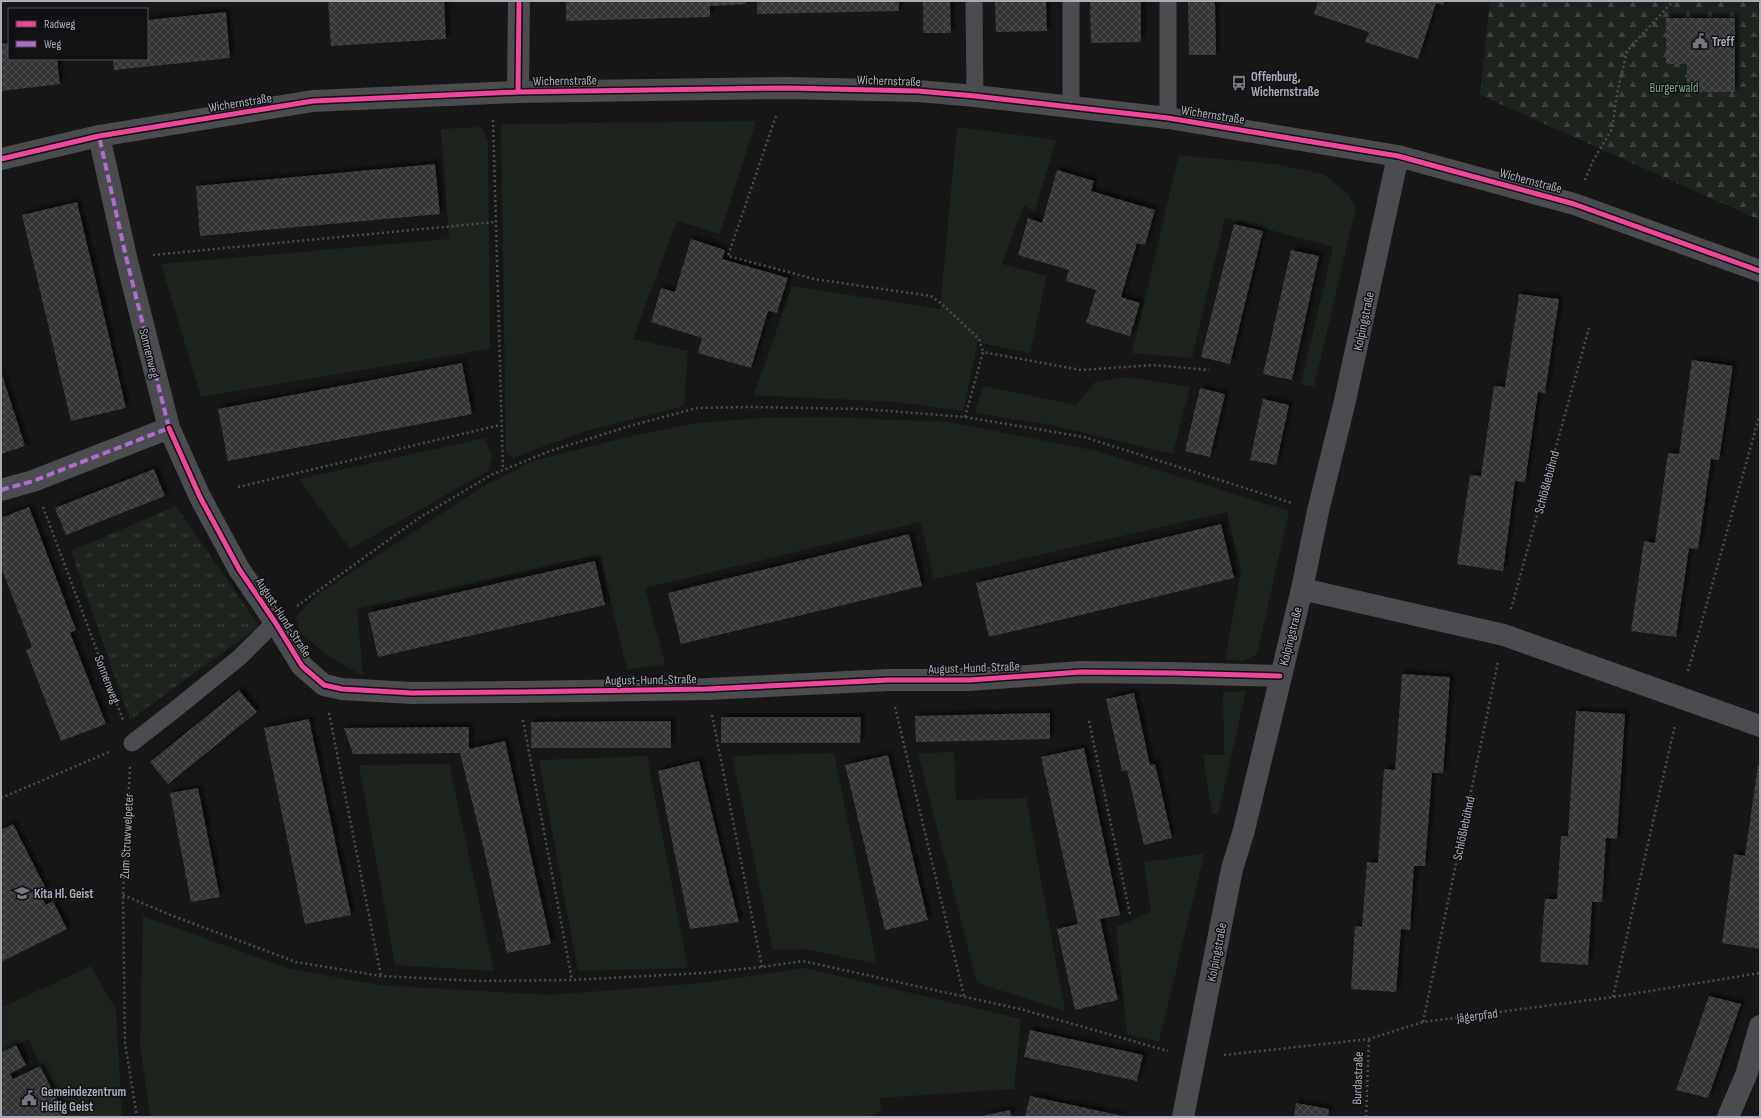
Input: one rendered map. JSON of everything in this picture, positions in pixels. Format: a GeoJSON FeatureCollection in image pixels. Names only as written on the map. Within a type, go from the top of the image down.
{"type":"FeatureCollection","features":[{"type":"Feature","properties":{"kind":"street"},"geometry":{"type":"LineString","coordinates":[[518,92],[519,1]]}},
{"type":"Feature","properties":{"kind":"street","name":"Wichernstraße"},"geometry":{"type":"LineString","coordinates":[[1,159],[99,136],[313,101],[518,92],[786,88],[918,91],[1168,118],[1398,156],[1574,204],[1760,271]]}},
{"type":"Feature","properties":{"kind":"street","name":"Sonnenweg"},"geometry":{"type":"LineString","coordinates":[[99,136],[126,257],[169,428]]}},
{"type":"Feature","properties":{"kind":"street","name":"Kolpingstraße"},"geometry":{"type":"LineString","coordinates":[[1183,1117],[1232,869],[1244,830],[1302,589],[1318,511],[1344,405],[1398,156]]}},
{"type":"Feature","properties":{"kind":"street"},"geometry":{"type":"LineString","coordinates":[[1,490],[33,480],[169,428]]}},
{"type":"Feature","properties":{"kind":"street","name":"August-Hund-Straße"},"geometry":{"type":"LineString","coordinates":[[169,428],[203,503],[239,569],[275,622],[302,666],[324,685],[342,689],[412,693],[707,689],[888,680],[970,680],[1081,672],[1280,676]]}},
{"type":"Feature","properties":{"kind":"street"},"geometry":{"type":"LineString","coordinates":[[1302,589],[1504,635],[1760,726]]}},
{"type":"Feature","properties":{"kind":"street"},"geometry":{"type":"LineString","coordinates":[[1728,1117],[1746,1074],[1760,1026]]}},
{"type":"Feature","properties":{"kind":"lane"},"geometry":{"type":"LineString","coordinates":[[974,1],[975,96]]}},
{"type":"Feature","properties":{"kind":"lane"},"geometry":{"type":"LineString","coordinates":[[1071,1],[1071,107]]}},
{"type":"Feature","properties":{"kind":"lane"},"geometry":{"type":"LineString","coordinates":[[1168,1],[1168,118]]}},
{"type":"Feature","properties":{"kind":"lane"},"geometry":{"type":"LineString","coordinates":[[132,743],[240,657],[275,622]]}},
{"type":"Feature","properties":{"kind":"path"},"geometry":{"type":"LineString","coordinates":[[1574,204],[1593,161],[1612,130],[1617,94],[1627,51],[1674,1]]}},
{"type":"Feature","properties":{"kind":"path"},"geometry":{"type":"LineString","coordinates":[[786,88],[728,256],[814,279],[907,294],[931,296],[942,304],[979,339],[983,352],[965,417]]}},
{"type":"Feature","properties":{"kind":"path"},"geometry":{"type":"LineString","coordinates":[[493,93],[500,425],[503,470]]}},
{"type":"Feature","properties":{"kind":"path"},"geometry":{"type":"LineString","coordinates":[[126,257],[495,222]]}},
{"type":"Feature","properties":{"kind":"path"},"geometry":{"type":"LineString","coordinates":[[983,352],[1081,370],[1154,366],[1209,370]]}},
{"type":"Feature","properties":{"kind":"path"},"geometry":{"type":"LineString","coordinates":[[275,622],[419,518],[491,475],[550,451],[633,425],[697,408],[750,407],[863,409],[965,417],[1084,437],[1318,511]]}},
{"type":"Feature","properties":{"kind":"path"},"geometry":{"type":"LineString","coordinates":[[238,487],[500,425]]}},
{"type":"Feature","properties":{"kind":"path"},"geometry":{"type":"LineString","coordinates":[[888,680],[964,996]]}},
{"type":"Feature","properties":{"kind":"path"},"geometry":{"type":"LineString","coordinates":[[324,685],[381,976]]}},
{"type":"Feature","properties":{"kind":"path"},"geometry":{"type":"LineString","coordinates":[[518,692],[572,980]]}},
{"type":"Feature","properties":{"kind":"path"},"geometry":{"type":"LineString","coordinates":[[1089,721],[1130,914]]}},
{"type":"Feature","properties":{"kind":"path"},"geometry":{"type":"LineString","coordinates":[[1,798],[132,743]]}},
{"type":"Feature","properties":{"kind":"path"},"geometry":{"type":"LineString","coordinates":[[123,895],[173,916],[296,962],[381,976],[476,981],[572,980],[703,973],[762,967],[803,960],[964,996],[1084,1026],[1195,1059]]}},
{"type":"Feature","properties":{"kind":"green space","name":"Burgerwald"},"geometry":{"type":"Polygon","coordinates":[[[1490,1],[1760,1],[1760,220],[1480,95],[1490,1]]]}},
{"type":"Feature","properties":{"kind":"green space"},"geometry":{"type":"Polygon","coordinates":[[[756,121],[720,234],[677,221],[633,339],[688,351],[684,406],[582,432],[513,458],[506,453],[501,124],[756,121]]]}},
{"type":"Feature","properties":{"kind":"green space"},"geometry":{"type":"Polygon","coordinates":[[[482,127],[488,142],[490,349],[201,397],[161,264],[449,239],[441,129],[482,127]]]}},
{"type":"Feature","properties":{"kind":"green space"},"geometry":{"type":"Polygon","coordinates":[[[957,127],[1056,140],[1035,212],[1024,205],[1002,264],[1047,276],[1030,353],[978,342],[963,411],[897,402],[754,395],[792,286],[940,309],[957,127]]]}},
{"type":"Feature","properties":{"kind":"green space"},"geometry":{"type":"Polygon","coordinates":[[[1179,155],[1275,164],[1323,174],[1348,194],[1356,207],[1314,387],[1301,384],[1333,247],[1225,218],[1192,358],[1132,353],[1179,155]]]}},
{"type":"Feature","properties":{"kind":"green space"},"geometry":{"type":"Polygon","coordinates":[[[1126,377],[1190,387],[1173,454],[1052,425],[975,413],[983,386],[1076,405],[1095,382],[1126,377]]]}},
{"type":"Feature","properties":{"kind":"green space"},"geometry":{"type":"Polygon","coordinates":[[[828,417],[949,422],[1097,451],[1289,511],[1257,654],[1243,661],[1225,660],[1241,571],[1227,512],[934,579],[920,522],[645,588],[665,664],[627,670],[600,554],[357,609],[363,676],[328,656],[300,632],[296,617],[317,595],[482,487],[533,461],[636,435],[697,423],[758,418],[828,417]]]}},
{"type":"Feature","properties":{"kind":"green space"},"geometry":{"type":"Polygon","coordinates":[[[485,438],[492,456],[488,471],[350,549],[299,479],[485,438]]]}},
{"type":"Feature","properties":{"kind":"green space"},"geometry":{"type":"Polygon","coordinates":[[[176,506],[259,626],[130,720],[71,551],[176,506]]]}},
{"type":"Feature","properties":{"kind":"green space"},"geometry":{"type":"Polygon","coordinates":[[[1246,691],[1218,815],[1212,814],[1203,755],[1224,755],[1223,692],[1246,691]]]}},
{"type":"Feature","properties":{"kind":"green space"},"geometry":{"type":"Polygon","coordinates":[[[954,752],[956,800],[1026,798],[1065,1011],[977,983],[918,753],[954,752]]]}},
{"type":"Feature","properties":{"kind":"green space"},"geometry":{"type":"Polygon","coordinates":[[[834,753],[877,964],[805,949],[773,950],[732,756],[834,753]]]}},
{"type":"Feature","properties":{"kind":"green space"},"geometry":{"type":"Polygon","coordinates":[[[647,756],[688,968],[578,971],[539,760],[647,756]]]}},
{"type":"Feature","properties":{"kind":"green space"},"geometry":{"type":"Polygon","coordinates":[[[449,764],[494,971],[395,965],[359,765],[449,764]]]}},
{"type":"Feature","properties":{"kind":"green space"},"geometry":{"type":"Polygon","coordinates":[[[1204,854],[1159,1042],[1127,1034],[1116,927],[1151,912],[1144,862],[1204,854]]]}},
{"type":"Feature","properties":{"kind":"green space"},"geometry":{"type":"Polygon","coordinates":[[[143,916],[287,968],[378,985],[549,995],[702,983],[805,968],[1021,1019],[1014,1089],[880,1098],[881,1112],[863,1117],[150,1117],[140,1044],[143,916]]]}},
{"type":"Feature","properties":{"kind":"green space"},"geometry":{"type":"Polygon","coordinates":[[[91,966],[116,1010],[122,1117],[66,1117],[40,1066],[29,1039],[1,1053],[1,1008],[91,966]]]}},
{"type":"Feature","properties":{"kind":"building"},"geometry":{"type":"Polygon","coordinates":[[[328,1],[444,1],[446,39],[331,46],[328,1]]]}},
{"type":"Feature","properties":{"kind":"building"},"geometry":{"type":"Polygon","coordinates":[[[566,1],[746,1],[746,4],[710,6],[710,17],[566,21],[566,1]]]}},
{"type":"Feature","properties":{"kind":"building"},"geometry":{"type":"Polygon","coordinates":[[[757,1],[899,1],[899,11],[757,14],[757,1]]]}},
{"type":"Feature","properties":{"kind":"building"},"geometry":{"type":"Polygon","coordinates":[[[923,1],[950,1],[951,33],[923,33],[923,1]]]}},
{"type":"Feature","properties":{"kind":"building"},"geometry":{"type":"Polygon","coordinates":[[[995,1],[1046,1],[1047,31],[996,32],[995,1]]]}},
{"type":"Feature","properties":{"kind":"building"},"geometry":{"type":"Polygon","coordinates":[[[1090,1],[1141,1],[1141,42],[1091,43],[1090,1]]]}},
{"type":"Feature","properties":{"kind":"building"},"geometry":{"type":"Polygon","coordinates":[[[1188,1],[1215,1],[1216,55],[1189,55],[1188,1]]]}},
{"type":"Feature","properties":{"kind":"building"},"geometry":{"type":"Polygon","coordinates":[[[1318,1],[1444,1],[1443,5],[1436,3],[1418,59],[1365,42],[1369,32],[1314,14],[1318,1]]]}},
{"type":"Feature","properties":{"kind":"building"},"geometry":{"type":"Polygon","coordinates":[[[226,12],[230,58],[114,70],[113,60],[148,60],[148,20],[226,12]]]}},
{"type":"Feature","properties":{"kind":"building","name":"Treff"},"geometry":{"type":"Polygon","coordinates":[[[1666,18],[1735,18],[1735,92],[1687,92],[1687,64],[1666,64],[1666,18]]]}},
{"type":"Feature","properties":{"kind":"building"},"geometry":{"type":"Polygon","coordinates":[[[8,43],[8,60],[57,60],[60,84],[1,91],[1,44],[8,43]]]}},
{"type":"Feature","properties":{"kind":"building"},"geometry":{"type":"Polygon","coordinates":[[[435,164],[440,214],[200,236],[196,186],[435,164]]]}},
{"type":"Feature","properties":{"kind":"building"},"geometry":{"type":"Polygon","coordinates":[[[1057,170],[1094,181],[1091,191],[1155,210],[1145,245],[1137,243],[1121,297],[1140,303],[1130,336],[1086,323],[1096,290],[1066,281],[1069,270],[1018,255],[1028,218],[1042,223],[1057,170]]]}},
{"type":"Feature","properties":{"kind":"building"},"geometry":{"type":"Polygon","coordinates":[[[77,202],[126,408],[71,421],[22,215],[77,202]]]}},
{"type":"Feature","properties":{"kind":"building"},"geometry":{"type":"Polygon","coordinates":[[[1234,224],[1263,231],[1230,364],[1201,357],[1234,224]]]}},
{"type":"Feature","properties":{"kind":"building"},"geometry":{"type":"Polygon","coordinates":[[[691,239],[725,250],[722,259],[788,278],[777,313],[768,311],[751,368],[698,353],[702,338],[651,322],[661,288],[675,292],[691,239]]]}},
{"type":"Feature","properties":{"kind":"building"},"geometry":{"type":"Polygon","coordinates":[[[1291,250],[1319,256],[1292,380],[1263,374],[1291,250]]]}},
{"type":"Feature","properties":{"kind":"building"},"geometry":{"type":"Polygon","coordinates":[[[1519,294],[1559,299],[1545,393],[1538,392],[1525,482],[1515,481],[1503,571],[1457,564],[1470,475],[1481,476],[1494,386],[1505,387],[1519,294]]]}},
{"type":"Feature","properties":{"kind":"building"},"geometry":{"type":"Polygon","coordinates":[[[1692,360],[1733,366],[1719,460],[1711,459],[1698,549],[1689,548],[1676,637],[1631,631],[1644,541],[1655,543],[1668,453],[1679,454],[1692,360]]]}},
{"type":"Feature","properties":{"kind":"building"},"geometry":{"type":"Polygon","coordinates":[[[462,363],[472,414],[228,461],[218,409],[462,363]]]}},
{"type":"Feature","properties":{"kind":"building"},"geometry":{"type":"Polygon","coordinates":[[[1,372],[25,446],[1,454],[1,372]]]}},
{"type":"Feature","properties":{"kind":"building"},"geometry":{"type":"Polygon","coordinates":[[[1200,388],[1225,394],[1210,457],[1185,451],[1200,388]]]}},
{"type":"Feature","properties":{"kind":"building"},"geometry":{"type":"Polygon","coordinates":[[[1263,399],[1289,405],[1276,465],[1250,460],[1263,399]]]}},
{"type":"Feature","properties":{"kind":"building"},"geometry":{"type":"Polygon","coordinates":[[[154,469],[165,496],[66,535],[55,508],[154,469]]]}},
{"type":"Feature","properties":{"kind":"building"},"geometry":{"type":"Polygon","coordinates":[[[29,507],[76,630],[70,633],[106,724],[61,741],[26,650],[32,647],[1,567],[1,518],[29,507]]]}},
{"type":"Feature","properties":{"kind":"building"},"geometry":{"type":"Polygon","coordinates":[[[1221,524],[1234,578],[989,637],[976,583],[1221,524]]]}},
{"type":"Feature","properties":{"kind":"building"},"geometry":{"type":"Polygon","coordinates":[[[909,534],[922,586],[681,644],[668,593],[909,534]]]}},
{"type":"Feature","properties":{"kind":"building"},"geometry":{"type":"Polygon","coordinates":[[[595,561],[605,605],[378,657],[368,613],[595,561]]]}},
{"type":"Feature","properties":{"kind":"building"},"geometry":{"type":"Polygon","coordinates":[[[1402,674],[1450,677],[1443,773],[1432,773],[1425,866],[1414,866],[1410,930],[1401,929],[1396,992],[1351,989],[1355,926],[1362,927],[1367,862],[1378,863],[1384,769],[1395,770],[1402,674]]]}},
{"type":"Feature","properties":{"kind":"building"},"geometry":{"type":"Polygon","coordinates":[[[239,690],[257,712],[168,784],[150,762],[239,690]]]}},
{"type":"Feature","properties":{"kind":"building"},"geometry":{"type":"Polygon","coordinates":[[[1134,693],[1150,765],[1155,764],[1172,838],[1144,845],[1127,770],[1122,771],[1106,699],[1134,693]]]}},
{"type":"Feature","properties":{"kind":"building"},"geometry":{"type":"Polygon","coordinates":[[[1576,711],[1625,714],[1617,839],[1606,838],[1602,902],[1592,902],[1588,965],[1540,962],[1545,899],[1557,899],[1561,836],[1568,836],[1576,711]]]}},
{"type":"Feature","properties":{"kind":"building"},"geometry":{"type":"Polygon","coordinates":[[[1050,713],[1050,739],[916,742],[915,716],[1050,713]]]}},
{"type":"Feature","properties":{"kind":"building"},"geometry":{"type":"Polygon","coordinates":[[[721,717],[861,717],[860,743],[721,743],[721,717]]]}},
{"type":"Feature","properties":{"kind":"building"},"geometry":{"type":"Polygon","coordinates":[[[309,719],[351,915],[305,924],[264,728],[309,719]]]}},
{"type":"Feature","properties":{"kind":"building"},"geometry":{"type":"Polygon","coordinates":[[[671,721],[671,748],[531,748],[531,722],[671,721]]]}},
{"type":"Feature","properties":{"kind":"building"},"geometry":{"type":"Polygon","coordinates":[[[469,727],[469,749],[505,741],[551,944],[507,953],[460,753],[353,754],[344,728],[469,727]]]}},
{"type":"Feature","properties":{"kind":"building"},"geometry":{"type":"Polygon","coordinates":[[[1084,748],[1120,915],[1100,919],[1118,1000],[1075,1010],[1057,929],[1078,924],[1041,757],[1084,748]]]}},
{"type":"Feature","properties":{"kind":"building"},"geometry":{"type":"Polygon","coordinates":[[[888,755],[928,920],[885,930],[845,765],[888,755]]]}},
{"type":"Feature","properties":{"kind":"building"},"geometry":{"type":"Polygon","coordinates":[[[699,761],[739,922],[690,929],[658,771],[699,761]]]}},
{"type":"Feature","properties":{"kind":"building"},"geometry":{"type":"Polygon","coordinates":[[[1758,765],[1760,766],[1760,949],[1722,943],[1734,854],[1745,856],[1758,765]]]}},
{"type":"Feature","properties":{"kind":"building"},"geometry":{"type":"Polygon","coordinates":[[[198,788],[220,897],[191,902],[170,793],[198,788]]]}},
{"type":"Feature","properties":{"kind":"building","name":"Kita Hl. Geist"},"geometry":{"type":"Polygon","coordinates":[[[13,824],[47,891],[40,895],[46,905],[53,901],[67,929],[1,962],[1,830],[13,824]]]}},
{"type":"Feature","properties":{"kind":"building"},"geometry":{"type":"Polygon","coordinates":[[[1709,996],[1741,1004],[1708,1098],[1676,1090],[1709,996]]]}},
{"type":"Feature","properties":{"kind":"building"},"geometry":{"type":"Polygon","coordinates":[[[1030,1030],[1143,1055],[1137,1081],[1024,1057],[1030,1030]]]}},
{"type":"Feature","properties":{"kind":"building","name":"Gemeindezentrum Heilig Geist"},"geometry":{"type":"Polygon","coordinates":[[[16,1045],[26,1065],[10,1074],[13,1079],[40,1066],[66,1117],[1,1117],[1,1053],[16,1045]]]}},
{"type":"Feature","properties":{"kind":"building"},"geometry":{"type":"Polygon","coordinates":[[[1030,1096],[1123,1116],[1123,1117],[1025,1117],[1030,1096]]]}},
{"type":"Feature","properties":{"kind":"building"},"geometry":{"type":"Polygon","coordinates":[[[1296,1103],[1329,1109],[1328,1117],[1294,1117],[1296,1103]]]}},
{"type":"Feature","properties":{"kind":"building"},"geometry":{"type":"Polygon","coordinates":[[[1010,1110],[1011,1117],[981,1117],[981,1116],[1010,1110]]]}},
{"type":"Feature","properties":{"kind":"marked path"},"geometry":{"type":"LineString","coordinates":[[1,490],[33,481],[169,428],[126,257],[99,136]]}},
{"type":"Feature","properties":{"kind":"cycle path"},"geometry":{"type":"LineString","coordinates":[[518,92],[519,1]]}},
{"type":"Feature","properties":{"kind":"cycle path"},"geometry":{"type":"LineString","coordinates":[[1,159],[99,136],[313,101],[518,92],[786,88],[918,91],[1168,118],[1398,156],[1574,204],[1760,271]]}},
{"type":"Feature","properties":{"kind":"cycle path"},"geometry":{"type":"LineString","coordinates":[[169,428],[200,497],[239,569],[275,622],[302,666],[324,685],[342,689],[412,693],[707,689],[888,680],[970,680],[1081,672],[1280,676]]}},
{"type":"Feature","properties":{"kind":"place","name":"Treff"},"geometry":{"type":"Point","coordinates":[1700,41]}},
{"type":"Feature","properties":{"kind":"place","name":"Offenburg, Wichernstraße"},"geometry":{"type":"Point","coordinates":[1239,83]}},
{"type":"Feature","properties":{"kind":"place","name":"Kita Hl. Geist"},"geometry":{"type":"Point","coordinates":[22,893]}},
{"type":"Feature","properties":{"kind":"place","name":"Gemeindezentrum Heilig Geist"},"geometry":{"type":"Point","coordinates":[29,1098]}}]}
